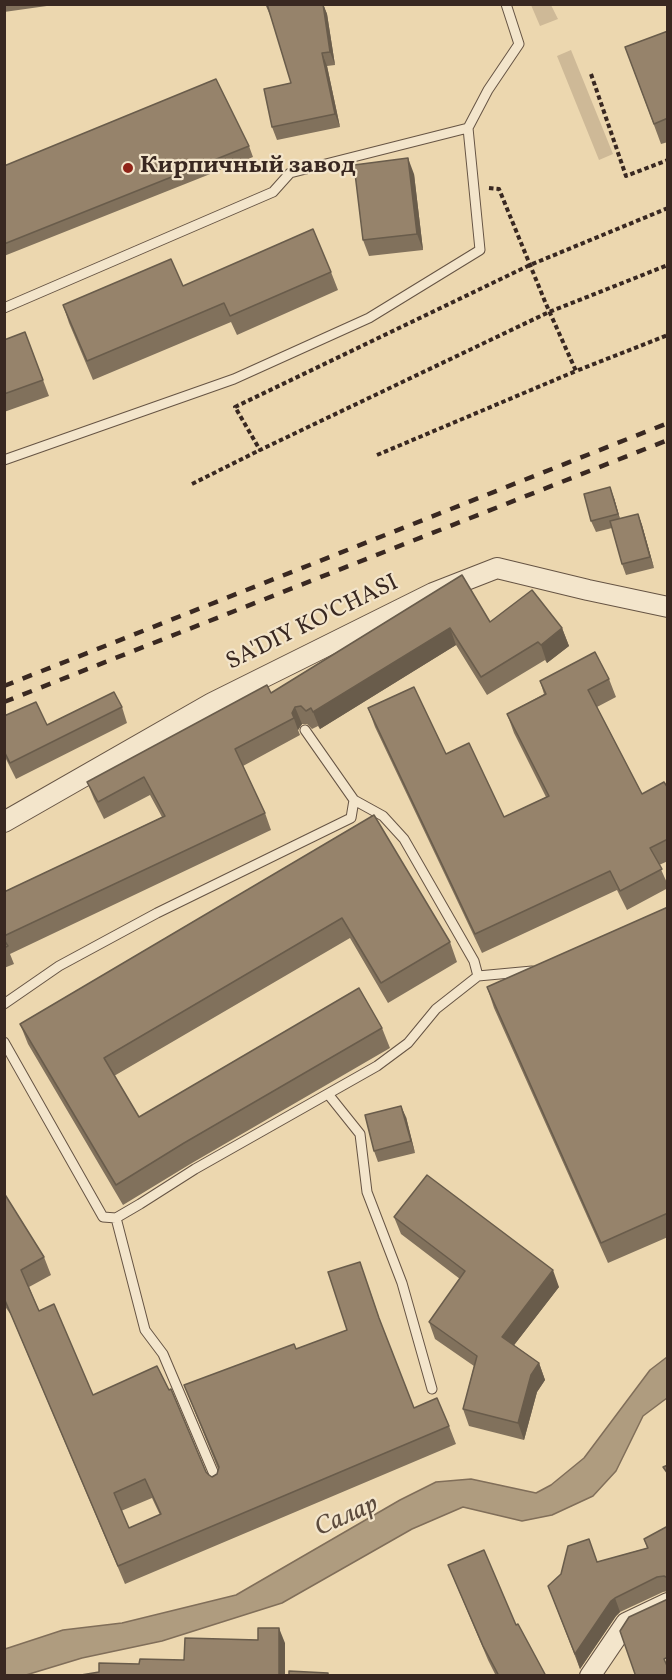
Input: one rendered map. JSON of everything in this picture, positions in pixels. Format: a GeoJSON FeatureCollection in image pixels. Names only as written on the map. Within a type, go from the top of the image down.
{"type":"FeatureCollection","features":[{"type":"Feature","properties":{"kind":"street","name":"SA'DIY KO'CHASI"},"geometry":{"type":"LineString","coordinates":[[4,822],[212,703],[433,593],[497,568],[668,607]]}},
{"type":"Feature","properties":{"kind":"street"},"geometry":{"type":"LineString","coordinates":[[590,1676],[626,1623],[668,1603]]}},
{"type":"Feature","properties":{"kind":"lane"},"geometry":{"type":"LineString","coordinates":[[4,460],[234,379],[369,318],[480,250],[468,128],[488,90],[519,44],[506,4]]}},
{"type":"Feature","properties":{"kind":"lane"},"geometry":{"type":"LineString","coordinates":[[4,308],[273,192],[290,173],[468,128]]}},
{"type":"Feature","properties":{"kind":"lane"},"geometry":{"type":"LineString","coordinates":[[305,730],[354,800],[383,816],[404,839],[474,961],[478,976]]}},
{"type":"Feature","properties":{"kind":"lane"},"geometry":{"type":"LineString","coordinates":[[4,1004],[59,966],[157,913],[351,818],[354,800]]}},
{"type":"Feature","properties":{"kind":"lane"},"geometry":{"type":"LineString","coordinates":[[4,1042],[103,1216],[116,1218],[195,1169],[377,1066],[408,1043],[436,1009],[478,976],[530,972],[542,967]]}},
{"type":"Feature","properties":{"kind":"lane"},"geometry":{"type":"LineString","coordinates":[[328,1094],[360,1134],[367,1192],[402,1283],[432,1389]]}},
{"type":"Feature","properties":{"kind":"lane"},"geometry":{"type":"LineString","coordinates":[[116,1218],[145,1330],[163,1353],[219,1488]]}},
{"type":"Feature","properties":{"kind":"path"},"geometry":{"type":"LineString","coordinates":[[591,74],[626,177],[668,160]]}},
{"type":"Feature","properties":{"kind":"path"},"geometry":{"type":"LineString","coordinates":[[474,187],[499,189],[549,312],[576,371]]}},
{"type":"Feature","properties":{"kind":"path"},"geometry":{"type":"LineString","coordinates":[[260,450],[235,407],[530,265],[668,208]]}},
{"type":"Feature","properties":{"kind":"path"},"geometry":{"type":"LineString","coordinates":[[192,484],[549,312],[668,266]]}},
{"type":"Feature","properties":{"kind":"path"},"geometry":{"type":"LineString","coordinates":[[377,455],[668,335]]}},
{"type":"Feature","properties":{"kind":"shaded area"},"geometry":{"type":"Polygon","coordinates":[[[531,5],[551,5],[558,19],[540,26],[531,5]]]}},
{"type":"Feature","properties":{"kind":"shaded area"},"geometry":{"type":"Polygon","coordinates":[[[571,50],[613,154],[599,160],[557,56],[571,50]]]}},
{"type":"Feature","properties":{"kind":"shaded area","name":"Салар"},"geometry":{"type":"Polygon","coordinates":[[[667,1357],[667,1398],[643,1416],[616,1471],[593,1496],[552,1515],[522,1521],[463,1507],[412,1529],[282,1603],[162,1641],[82,1658],[26,1675],[5,1675],[5,1649],[63,1630],[122,1623],[236,1595],[400,1500],[436,1482],[471,1479],[536,1493],[551,1485],[584,1458],[650,1370],[667,1357]]]}},
{"type":"Feature","properties":{"kind":"building"},"geometry":{"type":"Polygon","coordinates":[[[267,4],[323,4],[330,52],[322,53],[335,114],[272,127],[264,89],[291,83],[267,4]]]}},
{"type":"Feature","properties":{"kind":"building"},"geometry":{"type":"Polygon","coordinates":[[[668,31],[668,118],[654,124],[625,47],[668,31]]]}},
{"type":"Feature","properties":{"kind":"building","name":"Кирпичный завод"},"geometry":{"type":"Polygon","coordinates":[[[216,79],[249,146],[4,244],[4,166],[216,79]]]}},
{"type":"Feature","properties":{"kind":"building"},"geometry":{"type":"Polygon","coordinates":[[[408,158],[417,234],[363,240],[354,165],[408,158]]]}},
{"type":"Feature","properties":{"kind":"building"},"geometry":{"type":"Polygon","coordinates":[[[313,229],[331,272],[230,316],[224,303],[87,361],[63,305],[171,259],[183,286],[313,229]]]}},
{"type":"Feature","properties":{"kind":"building"},"geometry":{"type":"Polygon","coordinates":[[[25,332],[43,380],[4,394],[4,340],[25,332]]]}},
{"type":"Feature","properties":{"kind":"building"},"geometry":{"type":"Polygon","coordinates":[[[610,487],[618,514],[591,521],[584,494],[610,487]]]}},
{"type":"Feature","properties":{"kind":"building"},"geometry":{"type":"Polygon","coordinates":[[[638,514],[650,557],[622,564],[610,521],[638,514]]]}},
{"type":"Feature","properties":{"kind":"building"},"geometry":{"type":"Polygon","coordinates":[[[462,575],[490,622],[532,590],[562,628],[541,645],[538,642],[481,677],[450,628],[313,712],[311,708],[306,711],[301,706],[295,707],[292,713],[294,718],[235,749],[265,813],[4,936],[4,892],[165,816],[144,777],[98,802],[87,782],[267,685],[271,693],[462,575]]]}},
{"type":"Feature","properties":{"kind":"building"},"geometry":{"type":"Polygon","coordinates":[[[595,652],[609,679],[588,690],[642,794],[664,782],[668,788],[668,839],[650,848],[662,869],[620,891],[610,871],[475,934],[368,708],[414,687],[446,754],[469,743],[504,817],[549,796],[507,714],[546,694],[540,681],[595,652]]]}},
{"type":"Feature","properties":{"kind":"building"},"geometry":{"type":"Polygon","coordinates":[[[114,692],[122,707],[10,763],[4,751],[4,716],[36,702],[47,725],[114,692]]]}},
{"type":"Feature","properties":{"kind":"building"},"geometry":{"type":"Polygon","coordinates":[[[374,815],[450,942],[381,983],[342,918],[104,1058],[139,1117],[359,988],[382,1028],[116,1185],[20,1024],[374,815]]]}},
{"type":"Feature","properties":{"kind":"building"},"geometry":{"type":"Polygon","coordinates":[[[668,907],[668,1213],[601,1243],[487,987],[668,907]]]}},
{"type":"Feature","properties":{"kind":"building"},"geometry":{"type":"Polygon","coordinates":[[[401,1106],[411,1141],[374,1151],[365,1115],[401,1106]]]}},
{"type":"Feature","properties":{"kind":"building"},"geometry":{"type":"Polygon","coordinates":[[[427,1175],[553,1270],[502,1337],[539,1363],[531,1375],[518,1423],[463,1409],[477,1356],[429,1322],[465,1271],[394,1217],[427,1175]]]}},
{"type":"Feature","properties":{"kind":"building"},"geometry":{"type":"Polygon","coordinates":[[[4,1193],[44,1257],[21,1270],[39,1311],[54,1304],[93,1395],[157,1366],[169,1390],[171,1389],[206,1472],[212,1477],[217,1474],[219,1467],[184,1385],[294,1344],[296,1349],[347,1330],[328,1272],[360,1262],[414,1408],[437,1398],[449,1426],[118,1566],[4,1298],[4,1193]],[[145,1479],[114,1493],[129,1528],[161,1514],[145,1479]]]}},
{"type":"Feature","properties":{"kind":"building"},"geometry":{"type":"Polygon","coordinates":[[[668,1526],[668,1578],[657,1577],[611,1601],[575,1654],[548,1586],[561,1574],[568,1546],[589,1539],[597,1562],[648,1548],[644,1539],[668,1526]]]}},
{"type":"Feature","properties":{"kind":"building"},"geometry":{"type":"Polygon","coordinates":[[[484,1550],[516,1625],[518,1624],[546,1676],[499,1676],[483,1646],[448,1565],[484,1550]]]}},
{"type":"Feature","properties":{"kind":"building"},"geometry":{"type":"Polygon","coordinates":[[[668,1599],[668,1657],[664,1659],[668,1668],[668,1676],[633,1676],[635,1674],[620,1631],[629,1617],[668,1599]]]}},
{"type":"Feature","properties":{"kind":"building"},"geometry":{"type":"Polygon","coordinates":[[[258,1628],[279,1628],[279,1676],[75,1676],[99,1672],[99,1663],[139,1664],[140,1659],[184,1660],[185,1638],[258,1640],[258,1628]]]}},
{"type":"Feature","properties":{"kind":"building"},"geometry":{"type":"Polygon","coordinates":[[[289,1671],[328,1673],[328,1676],[289,1676],[289,1671]]]}},
{"type":"Feature","properties":{"kind":"railway"},"geometry":{"type":"LineString","coordinates":[[4,686],[668,423]]}},
{"type":"Feature","properties":{"kind":"railway"},"geometry":{"type":"LineString","coordinates":[[4,702],[668,440]]}},
{"type":"Feature","properties":{"kind":"place","name":"Кирпичный завод"},"geometry":{"type":"Point","coordinates":[128,168]}}]}
